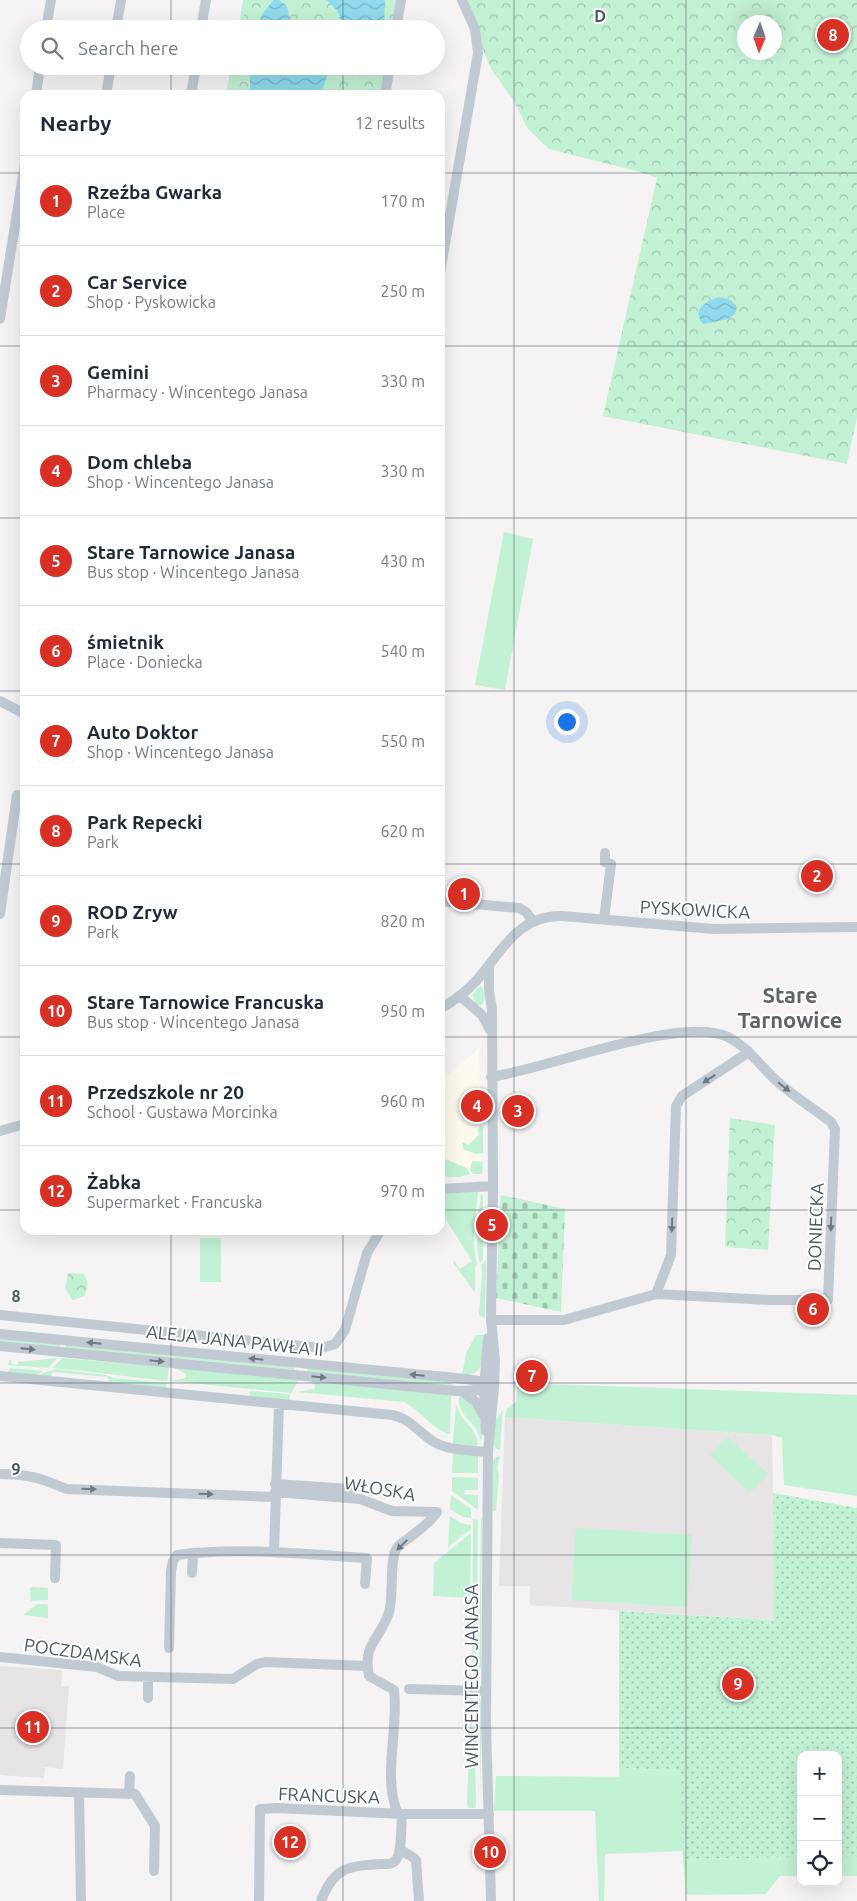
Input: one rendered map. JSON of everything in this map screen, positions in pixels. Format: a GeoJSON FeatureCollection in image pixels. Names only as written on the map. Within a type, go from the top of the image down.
{"type":"FeatureCollection","features":[{"type":"Feature","properties":{"kind":"street"},"geometry":{"type":"LineString","coordinates":[[48,20],[51,0]]}},
{"type":"Feature","properties":{"kind":"street"},"geometry":{"type":"LineString","coordinates":[[118,20],[121,0]]}},
{"type":"Feature","properties":{"kind":"street"},"geometry":{"type":"LineString","coordinates":[[203,20],[206,0]]}},
{"type":"Feature","properties":{"kind":"street"},"geometry":{"type":"LineString","coordinates":[[398,20],[402,0]]}},
{"type":"Feature","properties":{"kind":"street"},"geometry":{"type":"LineString","coordinates":[[445,244],[478,53],[475,29],[462,0]]}},
{"type":"Feature","properties":{"kind":"street"},"geometry":{"type":"LineString","coordinates":[[37,90],[39,75]]}},
{"type":"Feature","properties":{"kind":"street"},"geometry":{"type":"LineString","coordinates":[[107,90],[109,75]]}},
{"type":"Feature","properties":{"kind":"street"},"geometry":{"type":"LineString","coordinates":[[192,90],[194,75]]}},
{"type":"Feature","properties":{"kind":"street"},"geometry":{"type":"LineString","coordinates":[[386,90],[388,75]]}},
{"type":"Feature","properties":{"kind":"street"},"geometry":{"type":"LineString","coordinates":[[0,319],[20,194]]}},
{"type":"Feature","properties":{"kind":"street"},"geometry":{"type":"LineString","coordinates":[[0,702],[20,712]]}},
{"type":"Feature","properties":{"kind":"street"},"geometry":{"type":"LineString","coordinates":[[0,914],[17,795]]}},
{"type":"Feature","properties":{"kind":"street"},"geometry":{"type":"LineString","coordinates":[[604,919],[611,864],[605,862],[605,853]]}},
{"type":"Feature","properties":{"kind":"street"},"geometry":{"type":"LineString","coordinates":[[445,901],[519,908],[526,912],[533,921],[514,936],[476,981],[460,996],[445,1005]]}},
{"type":"Feature","properties":{"kind":"street","name":"PYSKOWICKA"},"geometry":{"type":"LineString","coordinates":[[533,921],[554,916],[714,929],[857,927]]}},
{"type":"Feature","properties":{"kind":"street","name":"WINCENTEGO JANASA"},"geometry":{"type":"LineString","coordinates":[[489,965],[488,991],[492,1009],[490,1030],[493,1186],[491,1320],[494,1387],[488,1452],[486,1691],[491,1901]]}},
{"type":"Feature","properties":{"kind":"street"},"geometry":{"type":"LineString","coordinates":[[476,981],[482,982],[488,991]]}},
{"type":"Feature","properties":{"kind":"street"},"geometry":{"type":"LineString","coordinates":[[460,996],[482,1015],[490,1030]]}},
{"type":"Feature","properties":{"kind":"street","name":"DONIECKA"},"geometry":{"type":"LineString","coordinates":[[491,1077],[662,1035],[692,1032],[717,1033],[730,1038],[749,1052],[778,1083],[831,1122],[835,1129],[828,1300],[771,1300],[656,1294],[564,1320],[491,1320]]}},
{"type":"Feature","properties":{"kind":"street"},"geometry":{"type":"LineString","coordinates":[[656,1294],[671,1255],[676,1106],[682,1096],[749,1052]]}},
{"type":"Feature","properties":{"kind":"street"},"geometry":{"type":"LineString","coordinates":[[0,1131],[20,1125]]}},
{"type":"Feature","properties":{"kind":"street"},"geometry":{"type":"LineString","coordinates":[[445,1189],[493,1186]]}},
{"type":"Feature","properties":{"kind":"street"},"geometry":{"type":"LineString","coordinates":[[0,1315],[322,1348],[335,1344],[345,1330],[367,1253],[378,1235]]}},
{"type":"Feature","properties":{"kind":"street","name":"WINCENTEGO JANASA"},"geometry":{"type":"LineString","coordinates":[[488,1452],[484,1416],[484,1386],[491,1320]]}},
{"type":"Feature","properties":{"kind":"street","name":"ALEJA JANA PAWŁA II"},"geometry":{"type":"LineString","coordinates":[[0,1334],[466,1379],[484,1386],[494,1387]]}},
{"type":"Feature","properties":{"kind":"street","name":"ALEJA JANA PAWŁA II"},"geometry":{"type":"LineString","coordinates":[[0,1346],[462,1392],[484,1386]]}},
{"type":"Feature","properties":{"kind":"street"},"geometry":{"type":"LineString","coordinates":[[466,1379],[478,1376],[485,1366]]}},
{"type":"Feature","properties":{"kind":"street"},"geometry":{"type":"LineString","coordinates":[[0,1376],[397,1416],[411,1424],[433,1442],[442,1446],[488,1452]]}},
{"type":"Feature","properties":{"kind":"street"},"geometry":{"type":"LineString","coordinates":[[462,1392],[476,1402],[484,1416]]}},
{"type":"Feature","properties":{"kind":"street"},"geometry":{"type":"LineString","coordinates":[[274,1552],[279,1404]]}},
{"type":"Feature","properties":{"kind":"street","name":"WŁOSKA"},"geometry":{"type":"LineString","coordinates":[[0,1474],[25,1474],[42,1478],[66,1489],[157,1492],[351,1489]]}},
{"type":"Feature","properties":{"kind":"street","name":"WŁOSKA"},"geometry":{"type":"LineString","coordinates":[[275,1491],[360,1499],[392,1511],[437,1512],[431,1521],[397,1547],[394,1556],[392,1597],[388,1614],[368,1650],[367,1666]]}},
{"type":"Feature","properties":{"kind":"street"},"geometry":{"type":"LineString","coordinates":[[0,1543],[56,1545],[55,1578]]}},
{"type":"Feature","properties":{"kind":"street"},"geometry":{"type":"LineString","coordinates":[[169,1648],[173,1561],[177,1555],[193,1553],[274,1552],[367,1558],[365,1584]]}},
{"type":"Feature","properties":{"kind":"street"},"geometry":{"type":"LineString","coordinates":[[192,1573],[193,1553]]}},
{"type":"Feature","properties":{"kind":"street","name":"POCZDAMSKA"},"geometry":{"type":"LineString","coordinates":[[0,1657],[97,1667],[118,1676],[233,1680],[257,1664],[265,1662],[367,1666]]}},
{"type":"Feature","properties":{"kind":"street"},"geometry":{"type":"LineString","coordinates":[[321,1901],[327,1886],[340,1872],[355,1865],[390,1864],[396,1860],[400,1850],[400,1814],[392,1793],[396,1705],[394,1690],[369,1676],[367,1666]]}},
{"type":"Feature","properties":{"kind":"street"},"geometry":{"type":"LineString","coordinates":[[148,1677],[148,1698]]}},
{"type":"Feature","properties":{"kind":"street"},"geometry":{"type":"LineString","coordinates":[[409,1689],[486,1691]]}},
{"type":"Feature","properties":{"kind":"street"},"geometry":{"type":"LineString","coordinates":[[129,1794],[130,1776]]}},
{"type":"Feature","properties":{"kind":"street"},"geometry":{"type":"LineString","coordinates":[[0,1790],[135,1794],[155,1826],[154,1871]]}},
{"type":"Feature","properties":{"kind":"street"},"geometry":{"type":"LineString","coordinates":[[79,1792],[81,1901]]}},
{"type":"Feature","properties":{"kind":"street","name":"FRANCUSKA"},"geometry":{"type":"LineString","coordinates":[[258,1901],[260,1809],[278,1808],[400,1814],[489,1814]]}},
{"type":"Feature","properties":{"kind":"street"},"geometry":{"type":"LineString","coordinates":[[400,1850],[416,1860],[419,1901]]}},
{"type":"Feature","properties":{"kind":"shaded area"},"geometry":{"type":"Polygon","coordinates":[[[479,1048],[482,1174],[445,1174],[445,1072],[448,1075],[479,1048]]]}},
{"type":"Feature","properties":{"kind":"shaded area"},"geometry":{"type":"Polygon","coordinates":[[[505,1417],[772,1435],[775,1620],[530,1605],[530,1586],[499,1586],[505,1417]]]}},
{"type":"Feature","properties":{"kind":"shaded area"},"geometry":{"type":"Polygon","coordinates":[[[0,1666],[62,1670],[61,1686],[69,1686],[63,1769],[45,1767],[44,1778],[0,1775],[0,1666]]]}},
{"type":"Feature","properties":{"kind":"green space"},"geometry":{"type":"Polygon","coordinates":[[[243,0],[256,0],[249,20],[240,20],[243,0]]]}},
{"type":"Feature","properties":{"kind":"green space"},"geometry":{"type":"Polygon","coordinates":[[[247,0],[399,0],[396,20],[244,20],[247,0]]]}},
{"type":"Feature","properties":{"kind":"green space"},"geometry":{"type":"Polygon","coordinates":[[[462,0],[857,0],[857,417],[847,464],[603,416],[657,178],[549,149],[528,129],[512,98],[491,69],[462,0]]]}},
{"type":"Feature","properties":{"kind":"green space"},"geometry":{"type":"Polygon","coordinates":[[[229,75],[237,75],[235,90],[227,90],[229,75]]]}},
{"type":"Feature","properties":{"kind":"green space"},"geometry":{"type":"Polygon","coordinates":[[[233,75],[385,75],[382,90],[231,90],[233,75]]]}},
{"type":"Feature","properties":{"kind":"green space"},"geometry":{"type":"Polygon","coordinates":[[[504,532],[533,539],[505,690],[475,685],[504,532]]]}},
{"type":"Feature","properties":{"kind":"green space"},"geometry":{"type":"Polygon","coordinates":[[[481,986],[484,993],[481,1006],[475,1003],[472,995],[481,986]]]}},
{"type":"Feature","properties":{"kind":"green space"},"geometry":{"type":"Polygon","coordinates":[[[730,1118],[775,1125],[768,1250],[725,1247],[730,1118]]]}},
{"type":"Feature","properties":{"kind":"green space"},"geometry":{"type":"Polygon","coordinates":[[[480,1126],[483,1126],[483,1153],[477,1154],[464,1150],[462,1143],[464,1142],[468,1145],[479,1135],[478,1130],[480,1126]]]}},
{"type":"Feature","properties":{"kind":"green space"},"geometry":{"type":"Polygon","coordinates":[[[445,1159],[467,1168],[470,1174],[460,1177],[445,1177],[445,1159]]]}},
{"type":"Feature","properties":{"kind":"green space"},"geometry":{"type":"Polygon","coordinates":[[[472,1161],[483,1162],[482,1174],[473,1174],[470,1169],[472,1161]]]}},
{"type":"Feature","properties":{"kind":"green space"},"geometry":{"type":"Polygon","coordinates":[[[478,1192],[474,1237],[477,1264],[475,1267],[475,1293],[453,1262],[460,1269],[472,1261],[445,1218],[445,1194],[478,1192]]]}},
{"type":"Feature","properties":{"kind":"green space"},"geometry":{"type":"Polygon","coordinates":[[[481,1193],[483,1196],[483,1211],[480,1211],[480,1216],[483,1217],[483,1260],[480,1263],[477,1237],[481,1193]]]}},
{"type":"Feature","properties":{"kind":"green space"},"geometry":{"type":"Polygon","coordinates":[[[501,1195],[565,1209],[561,1312],[496,1298],[501,1195]]]}},
{"type":"Feature","properties":{"kind":"green space"},"geometry":{"type":"Polygon","coordinates":[[[200,1238],[221,1238],[221,1282],[200,1282],[200,1238]]]}},
{"type":"Feature","properties":{"kind":"green space"},"geometry":{"type":"Polygon","coordinates":[[[486,1261],[485,1317],[479,1314],[481,1265],[486,1261]]]}},
{"type":"Feature","properties":{"kind":"green space"},"geometry":{"type":"Polygon","coordinates":[[[68,1273],[84,1274],[88,1284],[85,1296],[73,1300],[65,1288],[68,1273]]]}},
{"type":"Feature","properties":{"kind":"green space"},"geometry":{"type":"Polygon","coordinates":[[[476,1335],[484,1335],[482,1362],[476,1371],[462,1376],[466,1353],[476,1335]]]}},
{"type":"Feature","properties":{"kind":"green space"},"geometry":{"type":"Polygon","coordinates":[[[0,1337],[60,1342],[60,1348],[0,1342],[0,1337]]]}},
{"type":"Feature","properties":{"kind":"green space"},"geometry":{"type":"Polygon","coordinates":[[[66,1343],[169,1354],[169,1358],[65,1348],[66,1343]]]}},
{"type":"Feature","properties":{"kind":"green space"},"geometry":{"type":"Polygon","coordinates":[[[174,1354],[294,1366],[294,1370],[173,1358],[174,1354]]]}},
{"type":"Feature","properties":{"kind":"green space"},"geometry":{"type":"Polygon","coordinates":[[[57,1358],[48,1368],[8,1365],[9,1360],[11,1360],[12,1364],[18,1365],[18,1362],[57,1358]]]}},
{"type":"Feature","properties":{"kind":"green space"},"geometry":{"type":"Polygon","coordinates":[[[62,1358],[169,1367],[167,1381],[53,1368],[62,1358]]]}},
{"type":"Feature","properties":{"kind":"green space"},"geometry":{"type":"Polygon","coordinates":[[[172,1367],[299,1379],[291,1393],[169,1381],[186,1378],[186,1374],[172,1367]]]}},
{"type":"Feature","properties":{"kind":"green space"},"geometry":{"type":"Polygon","coordinates":[[[308,1367],[453,1382],[452,1386],[307,1372],[308,1367]]]}},
{"type":"Feature","properties":{"kind":"green space"},"geometry":{"type":"Polygon","coordinates":[[[10,1368],[44,1371],[36,1375],[8,1372],[10,1368]]]}},
{"type":"Feature","properties":{"kind":"green space"},"geometry":{"type":"Polygon","coordinates":[[[55,1369],[106,1375],[113,1378],[167,1383],[166,1389],[109,1383],[108,1377],[52,1372],[51,1377],[39,1375],[55,1369]]]}},
{"type":"Feature","properties":{"kind":"green space"},"geometry":{"type":"Polygon","coordinates":[[[306,1380],[451,1395],[450,1433],[448,1434],[436,1427],[404,1402],[298,1392],[315,1389],[315,1385],[306,1380]]]}},
{"type":"Feature","properties":{"kind":"green space"},"geometry":{"type":"Polygon","coordinates":[[[517,1383],[857,1395],[857,1496],[784,1485],[782,1438],[772,1435],[505,1417],[507,1408],[516,1402],[517,1383]]]}},
{"type":"Feature","properties":{"kind":"green space"},"geometry":{"type":"Polygon","coordinates":[[[249,1391],[290,1394],[289,1401],[251,1398],[249,1391]]]}},
{"type":"Feature","properties":{"kind":"green space"},"geometry":{"type":"Polygon","coordinates":[[[459,1396],[475,1408],[481,1420],[481,1441],[476,1429],[461,1409],[459,1396]]]}},
{"type":"Feature","properties":{"kind":"green space"},"geometry":{"type":"Polygon","coordinates":[[[456,1404],[461,1415],[477,1438],[478,1445],[472,1447],[453,1444],[456,1404]]]}},
{"type":"Feature","properties":{"kind":"green space"},"geometry":{"type":"Polygon","coordinates":[[[503,1409],[500,1450],[495,1448],[494,1445],[495,1422],[503,1409]]]}},
{"type":"Feature","properties":{"kind":"green space"},"geometry":{"type":"Polygon","coordinates":[[[728,1437],[768,1474],[750,1493],[710,1455],[728,1437]]]}},
{"type":"Feature","properties":{"kind":"green space"},"geometry":{"type":"Polygon","coordinates":[[[453,1452],[478,1456],[478,1473],[452,1473],[453,1452]]]}},
{"type":"Feature","properties":{"kind":"green space"},"geometry":{"type":"Polygon","coordinates":[[[500,1456],[497,1468],[499,1475],[496,1511],[493,1511],[493,1461],[496,1457],[500,1456]]]}},
{"type":"Feature","properties":{"kind":"green space"},"geometry":{"type":"Polygon","coordinates":[[[452,1477],[478,1478],[478,1490],[465,1490],[464,1494],[478,1495],[478,1510],[452,1491],[452,1477]]]}},
{"type":"Feature","properties":{"kind":"green space"},"geometry":{"type":"Polygon","coordinates":[[[773,1493],[857,1508],[857,1857],[842,1857],[842,1751],[797,1751],[797,1857],[683,1859],[681,1771],[619,1768],[619,1611],[774,1620],[773,1493]]]}},
{"type":"Feature","properties":{"kind":"green space"},"geometry":{"type":"Polygon","coordinates":[[[451,1495],[471,1509],[471,1518],[463,1517],[450,1509],[451,1495]]]}},
{"type":"Feature","properties":{"kind":"green space"},"geometry":{"type":"Polygon","coordinates":[[[450,1516],[461,1523],[471,1525],[471,1529],[448,1547],[450,1516]]]}},
{"type":"Feature","properties":{"kind":"green space"},"geometry":{"type":"Polygon","coordinates":[[[482,1517],[481,1669],[479,1669],[481,1519],[482,1517]]]}},
{"type":"Feature","properties":{"kind":"green space"},"geometry":{"type":"Polygon","coordinates":[[[473,1519],[478,1520],[476,1670],[472,1670],[473,1519]]]}},
{"type":"Feature","properties":{"kind":"green space"},"geometry":{"type":"Polygon","coordinates":[[[576,1528],[692,1535],[687,1607],[572,1600],[576,1528]]]}},
{"type":"Feature","properties":{"kind":"green space"},"geometry":{"type":"Polygon","coordinates":[[[471,1533],[469,1598],[433,1596],[434,1563],[471,1533]]]}},
{"type":"Feature","properties":{"kind":"green space"},"geometry":{"type":"Polygon","coordinates":[[[30,1588],[48,1588],[48,1600],[31,1601],[30,1588]]]}},
{"type":"Feature","properties":{"kind":"green space"},"geometry":{"type":"Polygon","coordinates":[[[38,1604],[47,1604],[48,1618],[23,1615],[38,1604]]]}},
{"type":"Feature","properties":{"kind":"green space"},"geometry":{"type":"Polygon","coordinates":[[[473,1695],[471,1744],[475,1751],[476,1806],[475,1808],[469,1808],[467,1805],[471,1700],[473,1695]]]}},
{"type":"Feature","properties":{"kind":"green space"},"geometry":{"type":"Polygon","coordinates":[[[475,1696],[477,1750],[473,1744],[475,1696]]]}},
{"type":"Feature","properties":{"kind":"green space"},"geometry":{"type":"Polygon","coordinates":[[[479,1696],[481,1702],[481,1806],[479,1696]]]}},
{"type":"Feature","properties":{"kind":"green space"},"geometry":{"type":"Polygon","coordinates":[[[619,1768],[682,1771],[683,1851],[605,1854],[604,1901],[599,1901],[595,1811],[494,1811],[496,1776],[619,1777],[619,1768]]]}},
{"type":"Feature","properties":{"kind":"green space"},"geometry":{"type":"Polygon","coordinates":[[[797,1857],[797,1876],[780,1876],[766,1894],[686,1895],[683,1859],[797,1857]]]}},
{"type":"Feature","properties":{"kind":"green space"},"geometry":{"type":"Polygon","coordinates":[[[842,1857],[857,1857],[857,1876],[842,1876],[842,1857]]]}},
{"type":"Feature","properties":{"kind":"water"},"geometry":{"type":"Polygon","coordinates":[[[274,0],[279,0],[287,6],[290,20],[260,20],[263,13],[274,0]]]}},
{"type":"Feature","properties":{"kind":"water"},"geometry":{"type":"Polygon","coordinates":[[[326,0],[385,0],[384,20],[341,20],[337,10],[326,0]]]}},
{"type":"Feature","properties":{"kind":"water"},"geometry":{"type":"Polygon","coordinates":[[[250,75],[327,75],[323,90],[250,90],[250,75]]]}},
{"type":"Feature","properties":{"kind":"water"},"geometry":{"type":"Polygon","coordinates":[[[719,297],[727,299],[737,307],[735,314],[728,319],[703,324],[700,319],[699,310],[705,303],[719,297]]]}},
{"type":"Feature","properties":{"kind":"place","name":"Park Repecki"},"geometry":{"type":"Point","coordinates":[833,35]}},
{"type":"Feature","properties":{"kind":"place","name":"Car Service"},"geometry":{"type":"Point","coordinates":[817,876]}},
{"type":"Feature","properties":{"kind":"place","name":"Rzeźba Gwarka"},"geometry":{"type":"Point","coordinates":[464,894]}},
{"type":"Feature","properties":{"kind":"place","name":"Dom chleba"},"geometry":{"type":"Point","coordinates":[477,1106]}},
{"type":"Feature","properties":{"kind":"place","name":"Gemini"},"geometry":{"type":"Point","coordinates":[518,1111]}},
{"type":"Feature","properties":{"kind":"place","name":"Stare Tarnowice Janasa"},"geometry":{"type":"Point","coordinates":[492,1225]}},
{"type":"Feature","properties":{"kind":"place","name":"śmietnik"},"geometry":{"type":"Point","coordinates":[813,1309]}},
{"type":"Feature","properties":{"kind":"place","name":"Auto Doktor"},"geometry":{"type":"Point","coordinates":[532,1376]}},
{"type":"Feature","properties":{"kind":"place","name":"ROD Zryw"},"geometry":{"type":"Point","coordinates":[738,1684]}},
{"type":"Feature","properties":{"kind":"place","name":"Przedszkole nr 20"},"geometry":{"type":"Point","coordinates":[33,1727]}},
{"type":"Feature","properties":{"kind":"place","name":"Żabka"},"geometry":{"type":"Point","coordinates":[290,1842]}},
{"type":"Feature","properties":{"kind":"place","name":"Stare Tarnowice Francuska"},"geometry":{"type":"Point","coordinates":[490,1852]}},
{"type":"Feature","properties":{"kind":"district","name":"Stare Tarnowice"},"geometry":{"type":"Point","coordinates":[790,1006]}}]}
